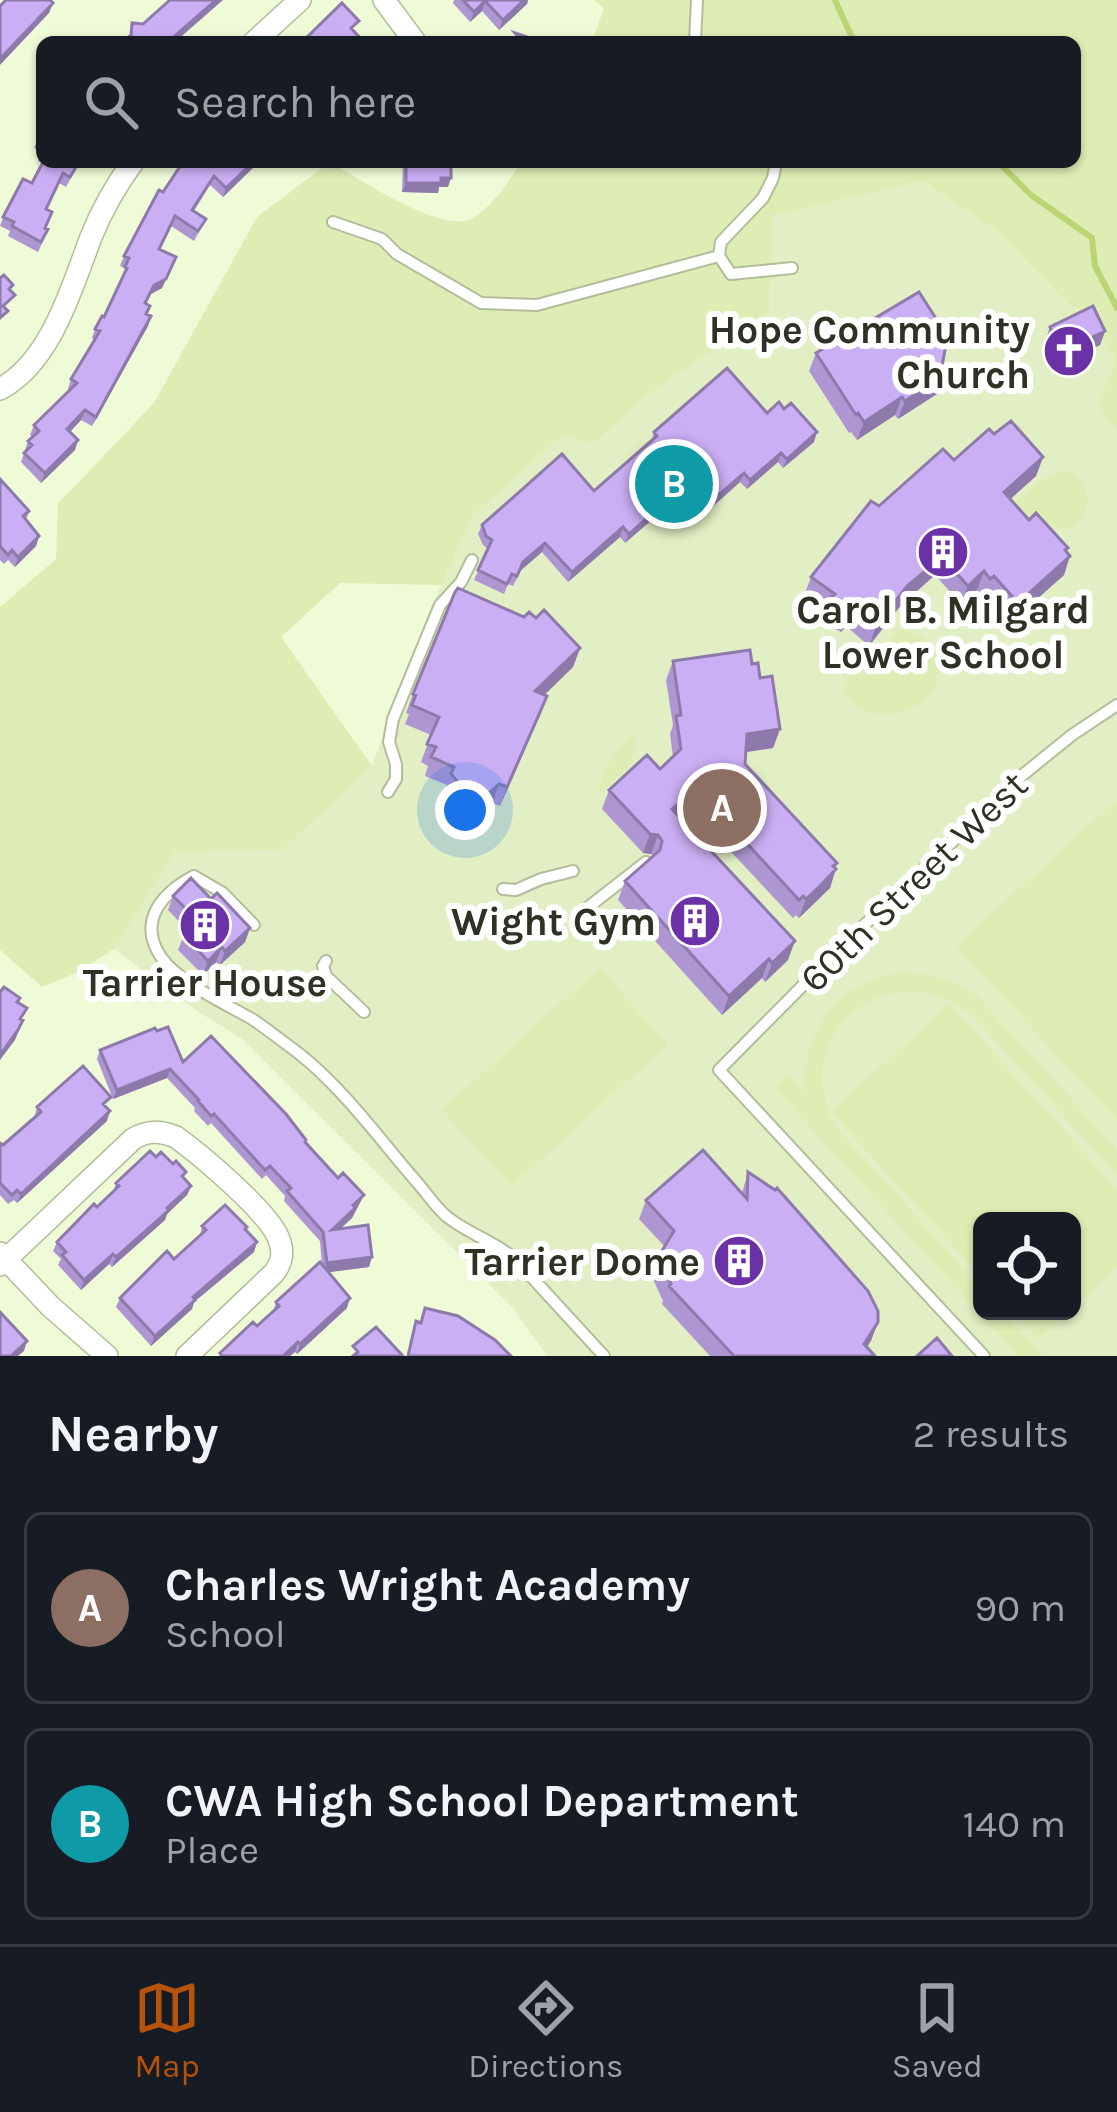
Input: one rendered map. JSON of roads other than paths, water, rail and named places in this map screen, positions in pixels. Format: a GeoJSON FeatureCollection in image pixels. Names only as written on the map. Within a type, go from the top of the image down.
{"type":"FeatureCollection","features":[{"type":"Feature","properties":{"kind":"street"},"geometry":{"type":"LineString","coordinates":[[261,36],[300,0]]}},
{"type":"Feature","properties":{"kind":"street"},"geometry":{"type":"LineString","coordinates":[[384,0],[411,36]]}},
{"type":"Feature","properties":{"kind":"street"},"geometry":{"type":"LineString","coordinates":[[0,389],[22,372],[55,326],[101,214],[129,168]]}},
{"type":"Feature","properties":{"kind":"street"},"geometry":{"type":"LineString","coordinates":[[107,1356],[2,1259],[117,1151],[142,1133],[164,1132],[176,1137],[248,1200],[274,1231],[282,1253],[282,1263],[274,1273],[187,1356]]}},
{"type":"Feature","properties":{"kind":"lane"},"geometry":{"type":"LineString","coordinates":[[695,36],[697,0]]}},
{"type":"Feature","properties":{"kind":"lane"},"geometry":{"type":"LineString","coordinates":[[775,168],[763,198],[721,242],[719,256],[731,274],[792,268]]}},
{"type":"Feature","properties":{"kind":"lane"},"geometry":{"type":"LineString","coordinates":[[333,222],[382,239],[397,254],[481,303],[538,305],[719,256]]}},
{"type":"Feature","properties":{"kind":"lane"},"geometry":{"type":"LineString","coordinates":[[388,792],[396,779],[389,742],[393,719],[440,605],[461,582],[472,560]]}},
{"type":"Feature","properties":{"kind":"lane","name":"60th Street West"},"geometry":{"type":"LineString","coordinates":[[984,1356],[719,1070],[1025,773],[1117,705]]}},
{"type":"Feature","properties":{"kind":"lane"},"geometry":{"type":"LineString","coordinates":[[582,912],[646,862]]}},
{"type":"Feature","properties":{"kind":"lane"},"geometry":{"type":"LineString","coordinates":[[503,889],[516,890],[573,871]]}},
{"type":"Feature","properties":{"kind":"lane"},"geometry":{"type":"LineString","coordinates":[[254,925],[223,892],[194,876],[164,897],[153,914],[152,927],[161,957],[172,968],[301,1055],[446,1216],[515,1258],[604,1356]]}},
{"type":"Feature","properties":{"kind":"lane"},"geometry":{"type":"LineString","coordinates":[[326,961],[326,976],[364,1012]]}},
{"type":"Feature","properties":{"kind":"waterway"},"geometry":{"type":"LineString","coordinates":[[835,0],[851,36]]}},
{"type":"Feature","properties":{"kind":"waterway"},"geometry":{"type":"LineString","coordinates":[[1004,168],[1031,195],[1092,238],[1095,266],[1117,308]]}},
{"type":"Feature","properties":{"kind":"place","name":"Hope Community Church"},"geometry":{"type":"Point","coordinates":[1069,351]}},
{"type":"Feature","properties":{"kind":"place","name":"CWA High School Department"},"geometry":{"type":"Point","coordinates":[674,484]}},
{"type":"Feature","properties":{"kind":"place","name":"Carol B. Milgard Lower School"},"geometry":{"type":"Point","coordinates":[943,552]}},
{"type":"Feature","properties":{"kind":"place","name":"Charles Wright Academy"},"geometry":{"type":"Point","coordinates":[722,808]}},
{"type":"Feature","properties":{"kind":"place","name":"Wight Gym"},"geometry":{"type":"Point","coordinates":[695,921]}},
{"type":"Feature","properties":{"kind":"place","name":"Tarrier House"},"geometry":{"type":"Point","coordinates":[205,925]}},
{"type":"Feature","properties":{"kind":"place","name":"Tarrier Dome"},"geometry":{"type":"Point","coordinates":[739,1261]}}]}
